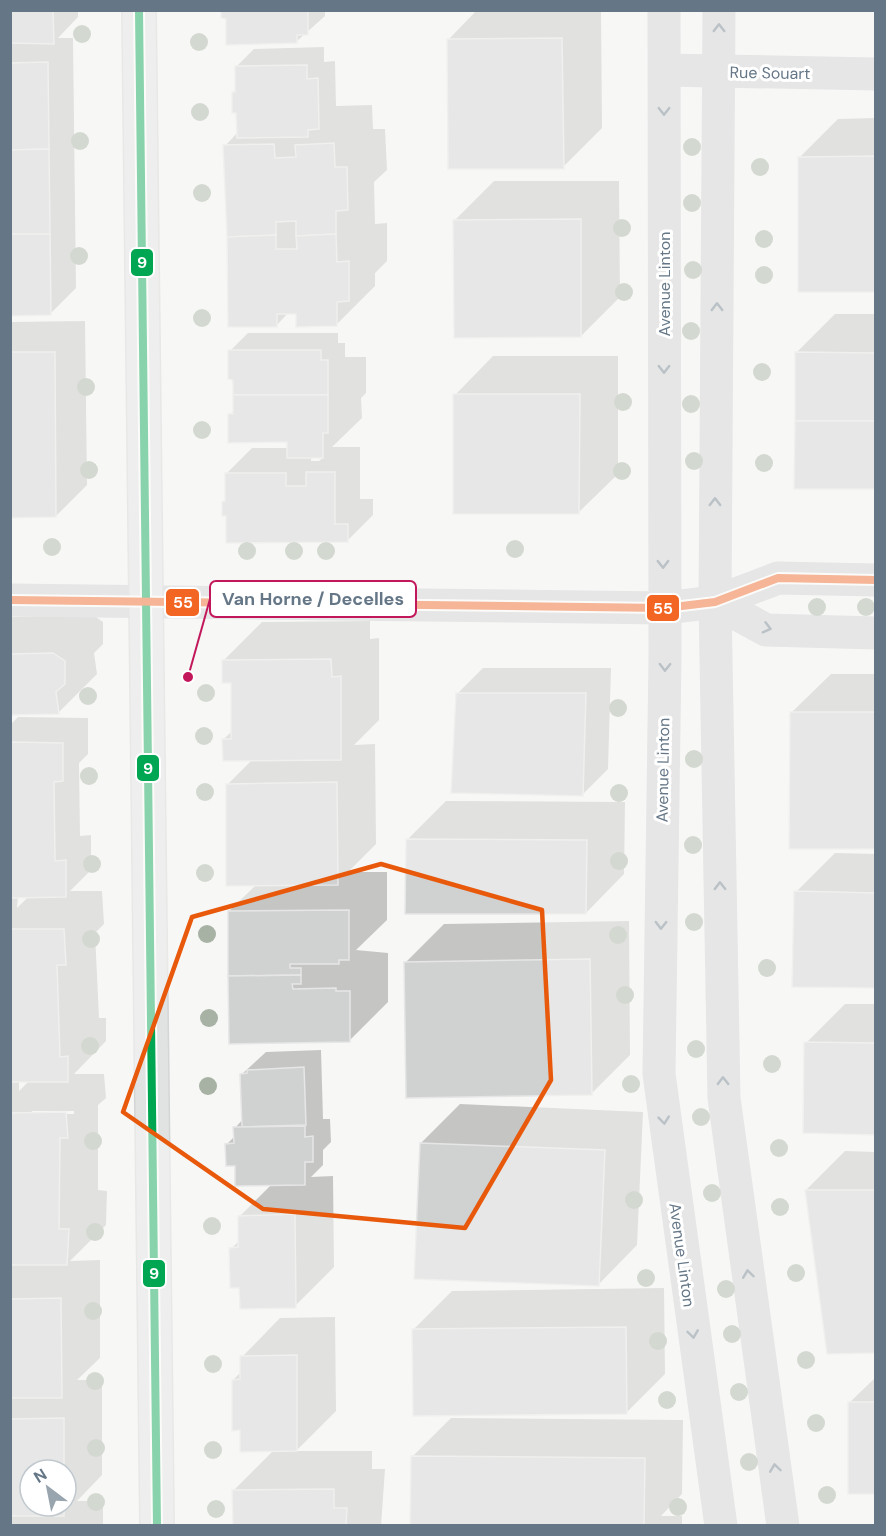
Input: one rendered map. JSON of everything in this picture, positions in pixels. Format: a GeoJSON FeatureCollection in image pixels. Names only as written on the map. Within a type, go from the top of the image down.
{"type":"FeatureCollection","features":[{"type":"Feature","properties":{"kind":"main road"},"geometry":{"type":"LineString","coordinates":[[139,10],[157,1526]]}},
{"type":"Feature","properties":{"kind":"street","name":"Avenue Linton"},"geometry":{"type":"LineString","coordinates":[[664,10],[665,609],[659,1074],[721,1526]]}},
{"type":"Feature","properties":{"kind":"street"},"geometry":{"type":"LineString","coordinates":[[719,10],[715,602],[724,1098],[783,1526]]}},
{"type":"Feature","properties":{"kind":"street","name":"Rue Souart"},"geometry":{"type":"LineString","coordinates":[[665,70],[876,74]]}},
{"type":"Feature","properties":{"kind":"street"},"geometry":{"type":"LineString","coordinates":[[10,600],[665,609],[715,602],[778,578],[876,580]]}},
{"type":"Feature","properties":{"kind":"street"},"geometry":{"type":"LineString","coordinates":[[715,602],[766,630],[876,633]]}},
{"type":"Feature","properties":{"kind":"highlighted area"},"geometry":{"type":"Polygon","coordinates":[[[381,864],[542,910],[551,1080],[465,1228],[263,1209],[123,1112],[192,917],[381,864]]]}},
{"type":"Feature","properties":{"kind":"building"},"geometry":{"type":"Polygon","coordinates":[[[10,10],[53,10],[54,44],[10,43],[10,10]]]}},
{"type":"Feature","properties":{"kind":"building"},"geometry":{"type":"Polygon","coordinates":[[[221,10],[308,10],[308,35],[297,35],[297,43],[226,45],[226,19],[221,18],[221,10]]]}},
{"type":"Feature","properties":{"kind":"building"},"geometry":{"type":"Polygon","coordinates":[[[562,38],[564,169],[448,169],[447,39],[562,38]]]}},
{"type":"Feature","properties":{"kind":"building"},"geometry":{"type":"Polygon","coordinates":[[[48,62],[49,149],[10,150],[10,63],[48,62]]]}},
{"type":"Feature","properties":{"kind":"building"},"geometry":{"type":"Polygon","coordinates":[[[307,65],[307,79],[318,78],[319,129],[308,130],[308,137],[237,138],[236,113],[232,113],[235,66],[307,65]]]}},
{"type":"Feature","properties":{"kind":"building"},"geometry":{"type":"Polygon","coordinates":[[[334,143],[335,167],[347,167],[348,210],[336,211],[336,234],[296,236],[296,221],[276,222],[276,235],[227,237],[223,145],[274,144],[275,158],[296,157],[295,145],[334,143]]]}},
{"type":"Feature","properties":{"kind":"building"},"geometry":{"type":"Polygon","coordinates":[[[49,149],[50,234],[10,234],[10,150],[49,149]]]}},
{"type":"Feature","properties":{"kind":"building"},"geometry":{"type":"Polygon","coordinates":[[[876,156],[876,292],[798,292],[798,157],[876,156]]]}},
{"type":"Feature","properties":{"kind":"building"},"geometry":{"type":"Polygon","coordinates":[[[581,219],[581,337],[454,338],[453,220],[581,219]]]}},
{"type":"Feature","properties":{"kind":"building"},"geometry":{"type":"Polygon","coordinates":[[[10,234],[50,234],[51,315],[10,316],[10,234]]]}},
{"type":"Feature","properties":{"kind":"building"},"geometry":{"type":"Polygon","coordinates":[[[336,234],[337,262],[349,261],[349,301],[337,302],[337,326],[296,327],[296,314],[277,314],[277,327],[228,327],[227,237],[276,235],[276,249],[297,249],[296,236],[336,234]]]}},
{"type":"Feature","properties":{"kind":"building"},"geometry":{"type":"Polygon","coordinates":[[[228,350],[321,350],[321,360],[328,360],[328,395],[233,395],[233,380],[228,379],[228,350]]]}},
{"type":"Feature","properties":{"kind":"building"},"geometry":{"type":"Polygon","coordinates":[[[10,352],[55,352],[56,517],[10,518],[10,352]]]}},
{"type":"Feature","properties":{"kind":"building"},"geometry":{"type":"Polygon","coordinates":[[[795,352],[876,353],[876,421],[795,421],[795,352]]]}},
{"type":"Feature","properties":{"kind":"building"},"geometry":{"type":"Polygon","coordinates":[[[453,394],[580,394],[579,514],[453,514],[453,394]]]}},
{"type":"Feature","properties":{"kind":"building"},"geometry":{"type":"Polygon","coordinates":[[[233,395],[328,395],[328,433],[323,433],[323,458],[287,458],[287,442],[228,443],[228,414],[233,414],[233,395]]]}},
{"type":"Feature","properties":{"kind":"building"},"geometry":{"type":"Polygon","coordinates":[[[795,421],[876,421],[876,489],[794,489],[795,421]]]}},
{"type":"Feature","properties":{"kind":"building"},"geometry":{"type":"Polygon","coordinates":[[[306,472],[335,472],[335,524],[348,524],[348,542],[226,543],[226,516],[222,516],[222,502],[225,501],[225,473],[286,473],[286,486],[306,486],[306,472]]]}},
{"type":"Feature","properties":{"kind":"building"},"geometry":{"type":"Polygon","coordinates":[[[53,653],[65,661],[65,684],[56,692],[59,714],[10,715],[10,654],[53,653]]]}},
{"type":"Feature","properties":{"kind":"building"},"geometry":{"type":"Polygon","coordinates":[[[331,659],[332,677],[341,676],[341,760],[223,761],[222,739],[231,739],[231,683],[222,683],[222,660],[331,659]]]}},
{"type":"Feature","properties":{"kind":"building"},"geometry":{"type":"Polygon","coordinates":[[[456,693],[586,693],[583,796],[451,793],[456,693]]]}},
{"type":"Feature","properties":{"kind":"building"},"geometry":{"type":"Polygon","coordinates":[[[790,712],[876,712],[876,849],[789,849],[790,712]]]}},
{"type":"Feature","properties":{"kind":"building"},"geometry":{"type":"Polygon","coordinates":[[[10,742],[63,743],[63,781],[54,782],[55,861],[66,860],[66,897],[10,898],[10,742]]]}},
{"type":"Feature","properties":{"kind":"building"},"geometry":{"type":"Polygon","coordinates":[[[337,782],[338,885],[226,886],[226,784],[337,782]]]}},
{"type":"Feature","properties":{"kind":"building"},"geometry":{"type":"Polygon","coordinates":[[[406,839],[587,840],[586,914],[405,914],[406,839]]]}},
{"type":"Feature","properties":{"kind":"building"},"geometry":{"type":"Polygon","coordinates":[[[794,891],[876,893],[876,988],[792,987],[794,891]]]}},
{"type":"Feature","properties":{"kind":"building"},"geometry":{"type":"Polygon","coordinates":[[[349,910],[349,960],[339,960],[339,964],[290,964],[290,968],[301,968],[301,975],[228,976],[228,911],[349,910]]]}},
{"type":"Feature","properties":{"kind":"building"},"geometry":{"type":"Polygon","coordinates":[[[10,929],[64,929],[66,965],[57,965],[60,1057],[68,1056],[68,1082],[10,1082],[10,929]]]}},
{"type":"Feature","properties":{"kind":"building"},"geometry":{"type":"Polygon","coordinates":[[[590,959],[592,1095],[406,1098],[404,962],[590,959]]]}},
{"type":"Feature","properties":{"kind":"building"},"geometry":{"type":"Polygon","coordinates":[[[301,975],[301,984],[292,984],[293,989],[336,988],[336,991],[350,991],[350,1042],[229,1044],[228,976],[301,975]]]}},
{"type":"Feature","properties":{"kind":"building"},"geometry":{"type":"Polygon","coordinates":[[[804,1042],[876,1043],[876,1135],[803,1133],[804,1042]]]}},
{"type":"Feature","properties":{"kind":"building"},"geometry":{"type":"Polygon","coordinates":[[[304,1067],[306,1125],[242,1127],[240,1074],[247,1073],[247,1070],[304,1067]]]}},
{"type":"Feature","properties":{"kind":"building"},"geometry":{"type":"Polygon","coordinates":[[[66,1112],[68,1138],[60,1138],[59,1229],[69,1229],[67,1265],[10,1265],[10,1113],[66,1112]]]}},
{"type":"Feature","properties":{"kind":"building"},"geometry":{"type":"Polygon","coordinates":[[[305,1126],[305,1137],[313,1136],[313,1162],[305,1162],[305,1185],[235,1186],[235,1166],[226,1166],[225,1144],[234,1143],[233,1127],[305,1126]]]}},
{"type":"Feature","properties":{"kind":"building"},"geometry":{"type":"Polygon","coordinates":[[[420,1143],[605,1150],[599,1286],[414,1279],[420,1143]]]}},
{"type":"Feature","properties":{"kind":"building"},"geometry":{"type":"Polygon","coordinates":[[[805,1190],[876,1190],[876,1353],[827,1354],[805,1190]]]}},
{"type":"Feature","properties":{"kind":"building"},"geometry":{"type":"Polygon","coordinates":[[[295,1214],[296,1308],[240,1309],[239,1288],[230,1288],[229,1248],[238,1247],[238,1216],[295,1214]]]}},
{"type":"Feature","properties":{"kind":"building"},"geometry":{"type":"Polygon","coordinates":[[[61,1298],[62,1398],[10,1398],[10,1299],[61,1298]]]}},
{"type":"Feature","properties":{"kind":"building"},"geometry":{"type":"Polygon","coordinates":[[[626,1327],[627,1414],[413,1416],[412,1329],[626,1327]]]}},
{"type":"Feature","properties":{"kind":"building"},"geometry":{"type":"Polygon","coordinates":[[[297,1355],[297,1451],[240,1452],[240,1430],[232,1431],[232,1380],[240,1379],[240,1356],[297,1355]]]}},
{"type":"Feature","properties":{"kind":"building"},"geometry":{"type":"Polygon","coordinates":[[[848,1402],[876,1402],[876,1494],[848,1494],[848,1402]]]}},
{"type":"Feature","properties":{"kind":"building"},"geometry":{"type":"Polygon","coordinates":[[[64,1418],[64,1458],[18,1458],[18,1516],[10,1516],[10,1419],[64,1418]]]}},
{"type":"Feature","properties":{"kind":"building"},"geometry":{"type":"Polygon","coordinates":[[[411,1456],[645,1458],[644,1526],[410,1526],[411,1456]]]}},
{"type":"Feature","properties":{"kind":"building"},"geometry":{"type":"Polygon","coordinates":[[[334,1489],[334,1508],[347,1508],[346,1526],[233,1526],[232,1490],[334,1489]]]}},
{"type":"Feature","properties":{"kind":"transit line","name":"9"},"geometry":{"type":"LineString","coordinates":[[139,10],[157,1526]]}},
{"type":"Feature","properties":{"kind":"transit line","name":"55"},"geometry":{"type":"LineString","coordinates":[[10,600],[665,608],[715,602],[778,578],[876,580]]}},
{"type":"Feature","properties":{"kind":"place","name":"Van Horne / Decelles"},"geometry":{"type":"Point","coordinates":[188,677]}}]}
